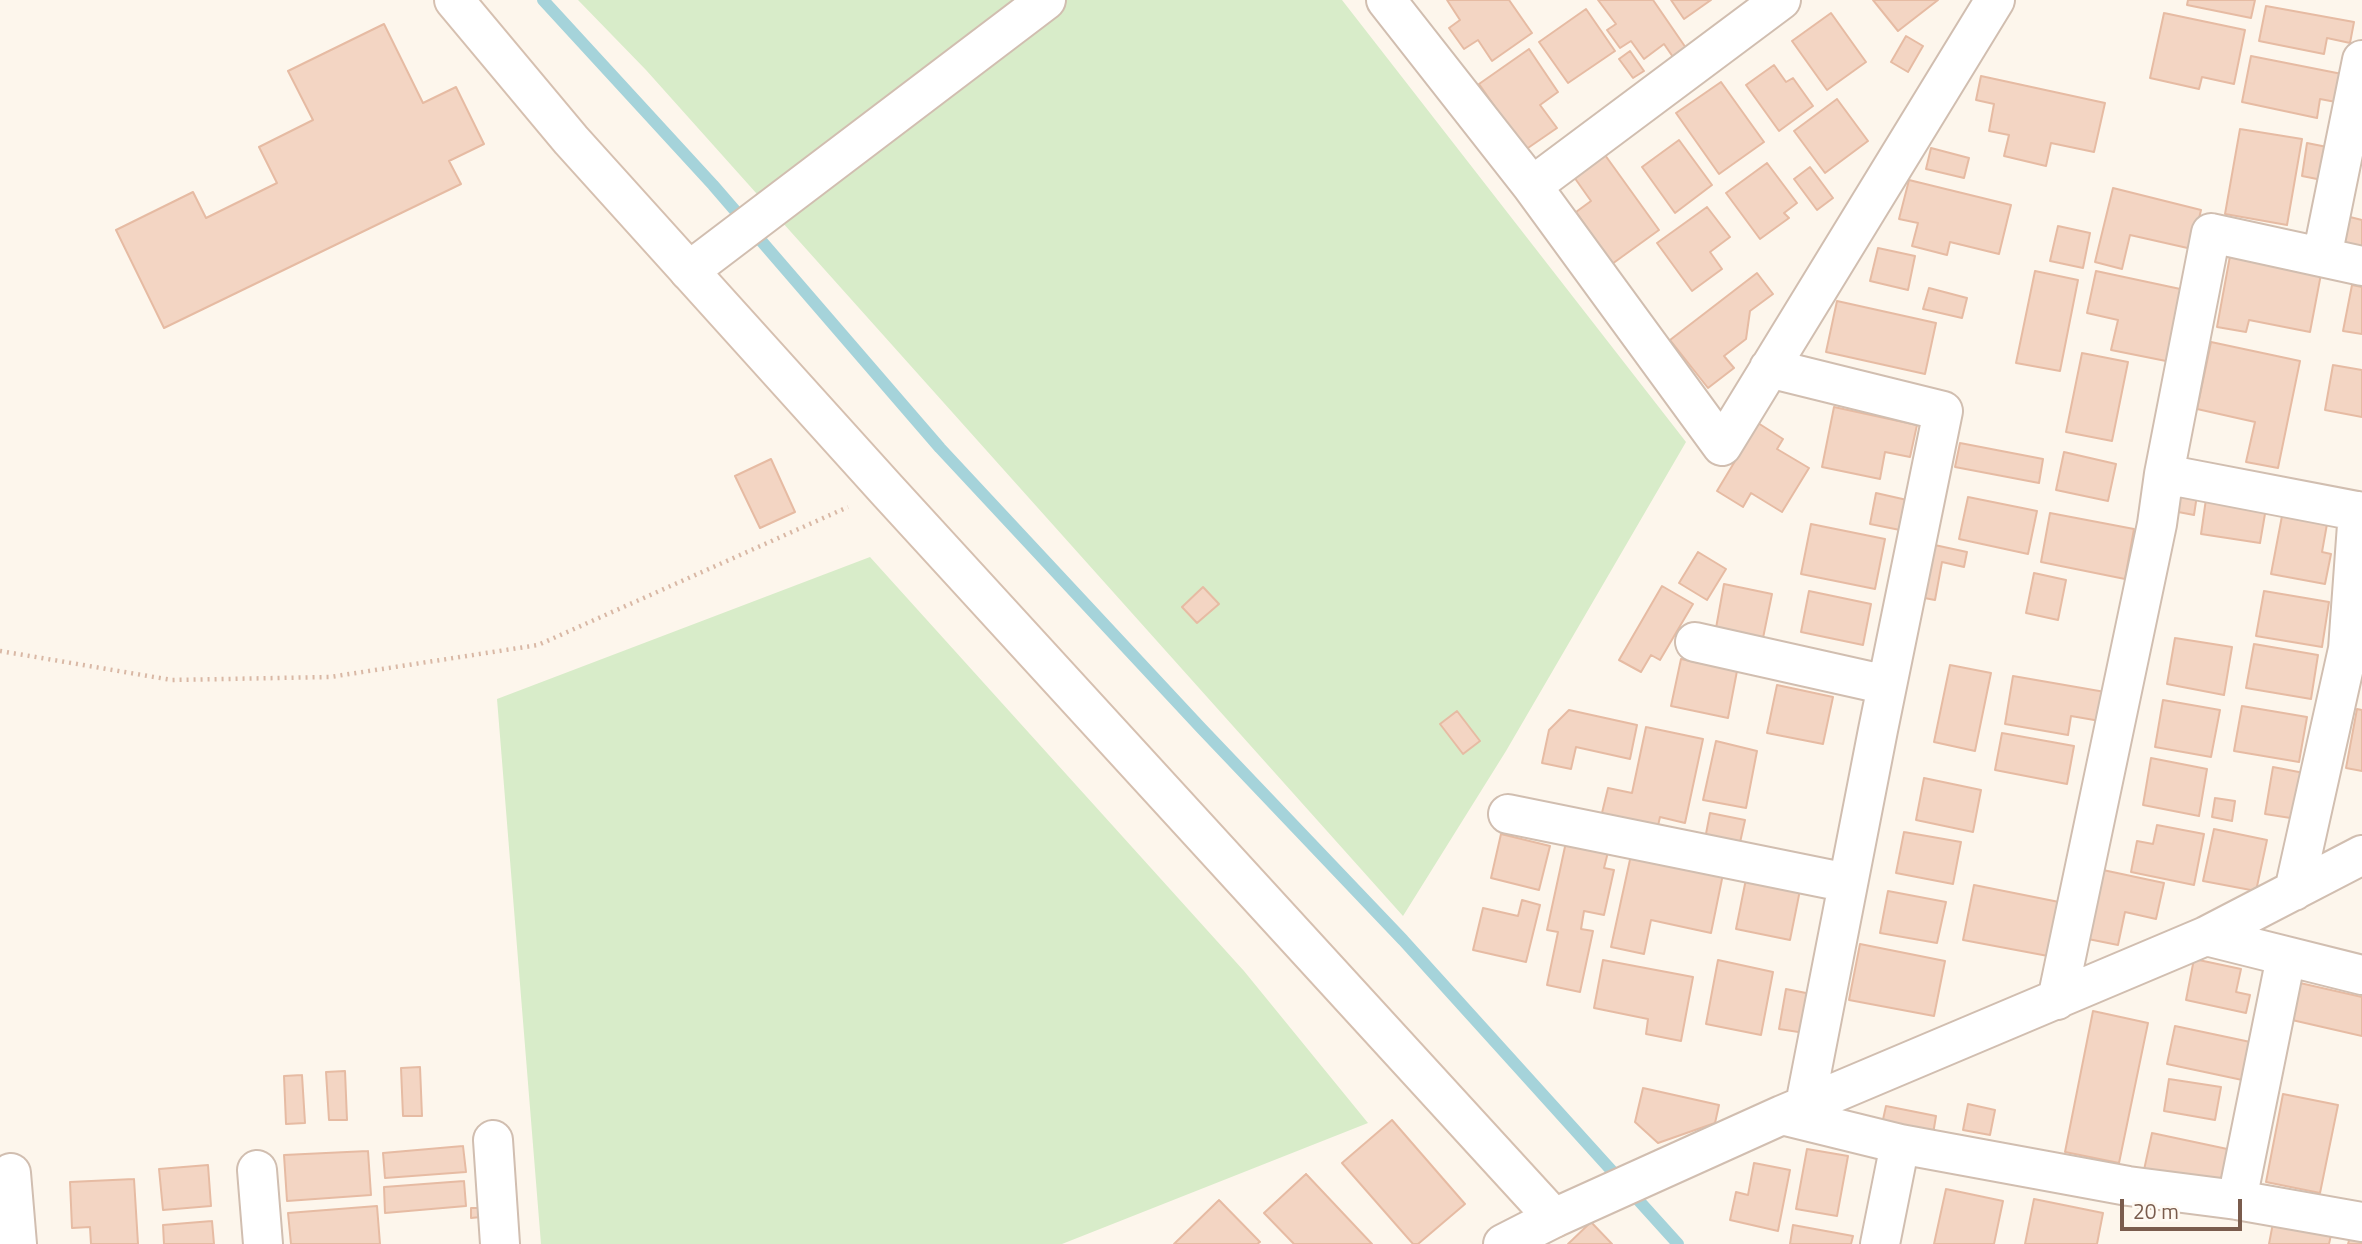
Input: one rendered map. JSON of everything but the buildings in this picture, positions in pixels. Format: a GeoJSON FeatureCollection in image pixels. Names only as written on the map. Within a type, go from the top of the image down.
{"type":"FeatureCollection","features":[{"type":"Feature","properties":{"kind":"street"},"geometry":{"type":"LineString","coordinates":[[454,0],[571,140],[689,271],[1555,1218]]}},
{"type":"Feature","properties":{"kind":"street"},"geometry":{"type":"LineString","coordinates":[[689,271],[1046,0]]}},
{"type":"Feature","properties":{"kind":"street"},"geometry":{"type":"LineString","coordinates":[[1532,186],[1781,0]]}},
{"type":"Feature","properties":{"kind":"street"},"geometry":{"type":"LineString","coordinates":[[1391,2],[1532,186],[1721,446],[1995,0]]}},
{"type":"Feature","properties":{"kind":"street"},"geometry":{"type":"LineString","coordinates":[[2322,257],[2362,60]]}},
{"type":"Feature","properties":{"kind":"street"},"geometry":{"type":"LineString","coordinates":[[2057,1000],[2157,524],[2164,474],[2211,233],[2362,266]]}},
{"type":"Feature","properties":{"kind":"street"},"geometry":{"type":"LineString","coordinates":[[1769,368],[1943,411],[1848,883],[1794,1110]]}},
{"type":"Feature","properties":{"kind":"street"},"geometry":{"type":"LineString","coordinates":[[2164,474],[2360,511],[2348,649],[2294,891]]}},
{"type":"Feature","properties":{"kind":"street"},"geometry":{"type":"LineString","coordinates":[[1695,642],[1887,685]]}},
{"type":"Feature","properties":{"kind":"street"},"geometry":{"type":"LineString","coordinates":[[1508,814],[1848,883]]}},
{"type":"Feature","properties":{"kind":"street"},"geometry":{"type":"LineString","coordinates":[[1503,1244],[1645,1176],[1794,1110],[2206,936],[2362,855]]}},
{"type":"Feature","properties":{"kind":"street"},"geometry":{"type":"LineString","coordinates":[[2206,936],[2362,975]]}},
{"type":"Feature","properties":{"kind":"street"},"geometry":{"type":"LineString","coordinates":[[2237,1200],[2286,957]]}},
{"type":"Feature","properties":{"kind":"street"},"geometry":{"type":"LineString","coordinates":[[1794,1110],[1900,1144],[2128,1186],[2237,1200],[2362,1222]]}},
{"type":"Feature","properties":{"kind":"street"},"geometry":{"type":"LineString","coordinates":[[493,1140],[500,1244]]}},
{"type":"Feature","properties":{"kind":"street"},"geometry":{"type":"LineString","coordinates":[[1880,1244],[1900,1144]]}},
{"type":"Feature","properties":{"kind":"street"},"geometry":{"type":"LineString","coordinates":[[257,1170],[263,1244]]}},
{"type":"Feature","properties":{"kind":"street"},"geometry":{"type":"LineString","coordinates":[[11,1173],[16,1244]]}},
{"type":"Feature","properties":{"kind":"path"},"geometry":{"type":"LineString","coordinates":[[0,651],[172,680],[330,677],[538,645],[887,490]]}},
{"type":"Feature","properties":{"kind":"green space"},"geometry":{"type":"Polygon","coordinates":[[[578,0],[1342,0],[1686,442],[1506,751],[1403,916],[646,70],[578,0]]]}},
{"type":"Feature","properties":{"kind":"green space"},"geometry":{"type":"Polygon","coordinates":[[[870,557],[1244,971],[1368,1123],[1062,1244],[541,1244],[497,699],[870,557]]]}},
{"type":"Feature","properties":{"kind":"waterway"},"geometry":{"type":"LineString","coordinates":[[543,0],[713,185],[940,448],[1403,940],[1678,1244]]}}]}
